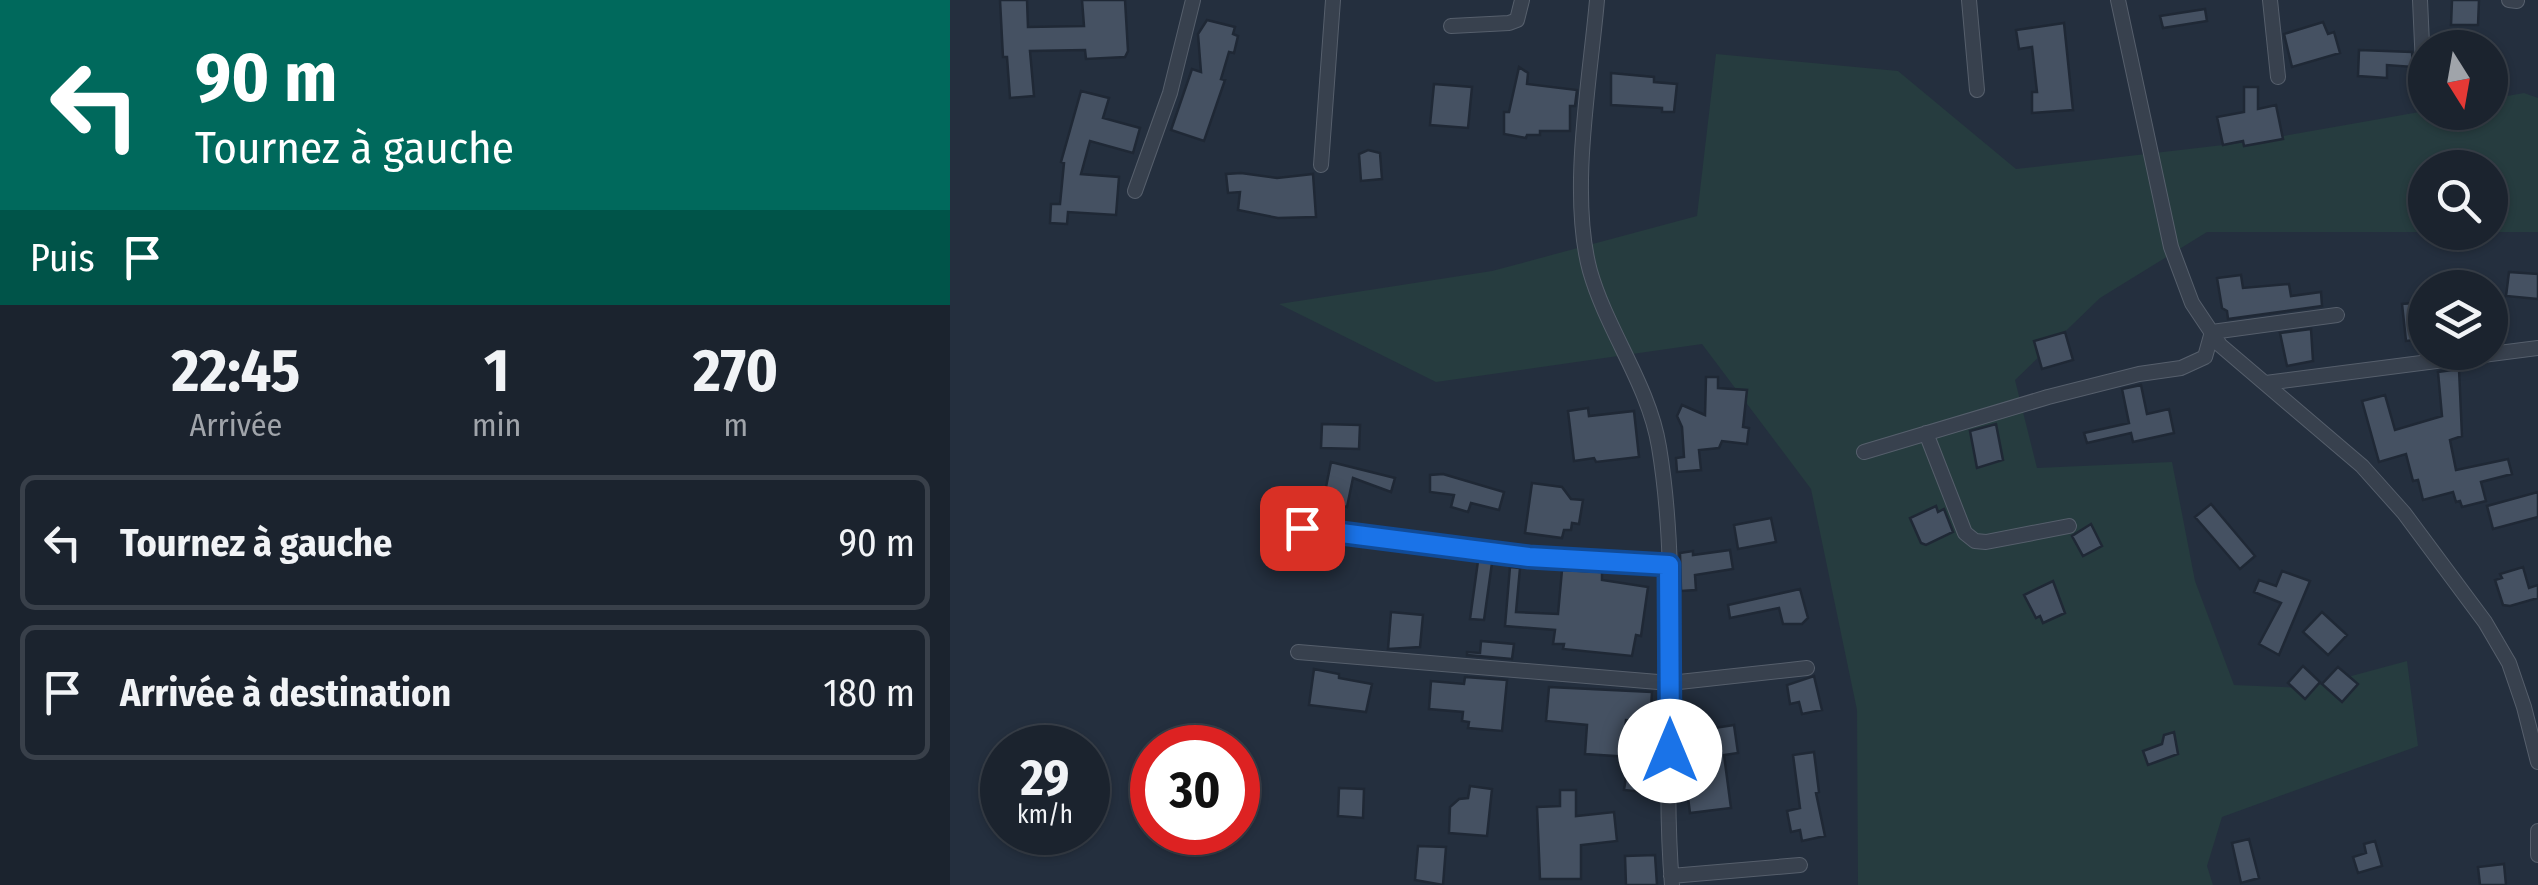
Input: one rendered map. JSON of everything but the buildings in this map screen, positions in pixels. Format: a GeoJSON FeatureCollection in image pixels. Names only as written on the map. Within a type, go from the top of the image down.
{"type":"FeatureCollection","features":[{"type":"Feature","properties":{"kind":"street"},"geometry":{"type":"LineString","coordinates":[[1136,190],[1170,93],[1193,0]]}},
{"type":"Feature","properties":{"kind":"street"},"geometry":{"type":"LineString","coordinates":[[1321,165],[1333,0]]}},
{"type":"Feature","properties":{"kind":"street"},"geometry":{"type":"LineString","coordinates":[[1451,26],[1517,20],[1522,0]]}},
{"type":"Feature","properties":{"kind":"street"},"geometry":{"type":"LineString","coordinates":[[1596,0],[1583,176],[1584,248],[1599,300],[1659,444],[1669,565],[1672,880],[1800,864]]}},
{"type":"Feature","properties":{"kind":"street"},"geometry":{"type":"LineString","coordinates":[[1969,0],[1977,90]]}},
{"type":"Feature","properties":{"kind":"street"},"geometry":{"type":"LineString","coordinates":[[2118,0],[2172,247],[2192,302],[2220,345],[2362,466],[2404,513],[2485,622],[2531,704],[2538,762]]}},
{"type":"Feature","properties":{"kind":"street"},"geometry":{"type":"LineString","coordinates":[[2270,0],[2278,78]]}},
{"type":"Feature","properties":{"kind":"street"},"geometry":{"type":"LineString","coordinates":[[2420,0],[2421,30]]}},
{"type":"Feature","properties":{"kind":"street"},"geometry":{"type":"LineString","coordinates":[[2509,0],[2517,1]]}},
{"type":"Feature","properties":{"kind":"street"},"geometry":{"type":"LineString","coordinates":[[2212,332],[2338,316]]}},
{"type":"Feature","properties":{"kind":"street"},"geometry":{"type":"LineString","coordinates":[[1864,452],[2048,397],[2181,368],[2205,357],[2212,332]]}},
{"type":"Feature","properties":{"kind":"street"},"geometry":{"type":"LineString","coordinates":[[2266,383],[2538,348]]}},
{"type":"Feature","properties":{"kind":"street"},"geometry":{"type":"LineString","coordinates":[[1926,433],[1964,533],[1975,541],[2069,526]]}},
{"type":"Feature","properties":{"kind":"street"},"geometry":{"type":"LineString","coordinates":[[1302,528],[1529,557],[1669,565]]}},
{"type":"Feature","properties":{"kind":"street"},"geometry":{"type":"LineString","coordinates":[[1298,652],[1670,683],[1807,668]]}},
{"type":"Feature","properties":{"kind":"street"},"geometry":{"type":"LineString","coordinates":[[2538,831],[2538,855]]}},
{"type":"Feature","properties":{"kind":"green space"},"geometry":{"type":"Polygon","coordinates":[[[1716,54],[1898,71],[2016,169],[2249,142],[2408,114],[2408,130],[2508,130],[2508,96],[2524,93],[2538,98],[2538,232],[2508,232],[2508,150],[2408,150],[2408,232],[2207,232],[2100,298],[2015,380],[2037,468],[2172,462],[2195,581],[2234,685],[2307,688],[2407,661],[2418,746],[2222,817],[2207,866],[2213,885],[1858,885],[1857,710],[1811,489],[1702,344],[1436,382],[1279,304],[1492,271],[1697,216],[1716,54]]]}},
{"type":"Feature","properties":{"kind":"route"},"geometry":{"type":"LineString","coordinates":[[1302,528],[1529,557],[1669,565],[1670,751]]}}]}
